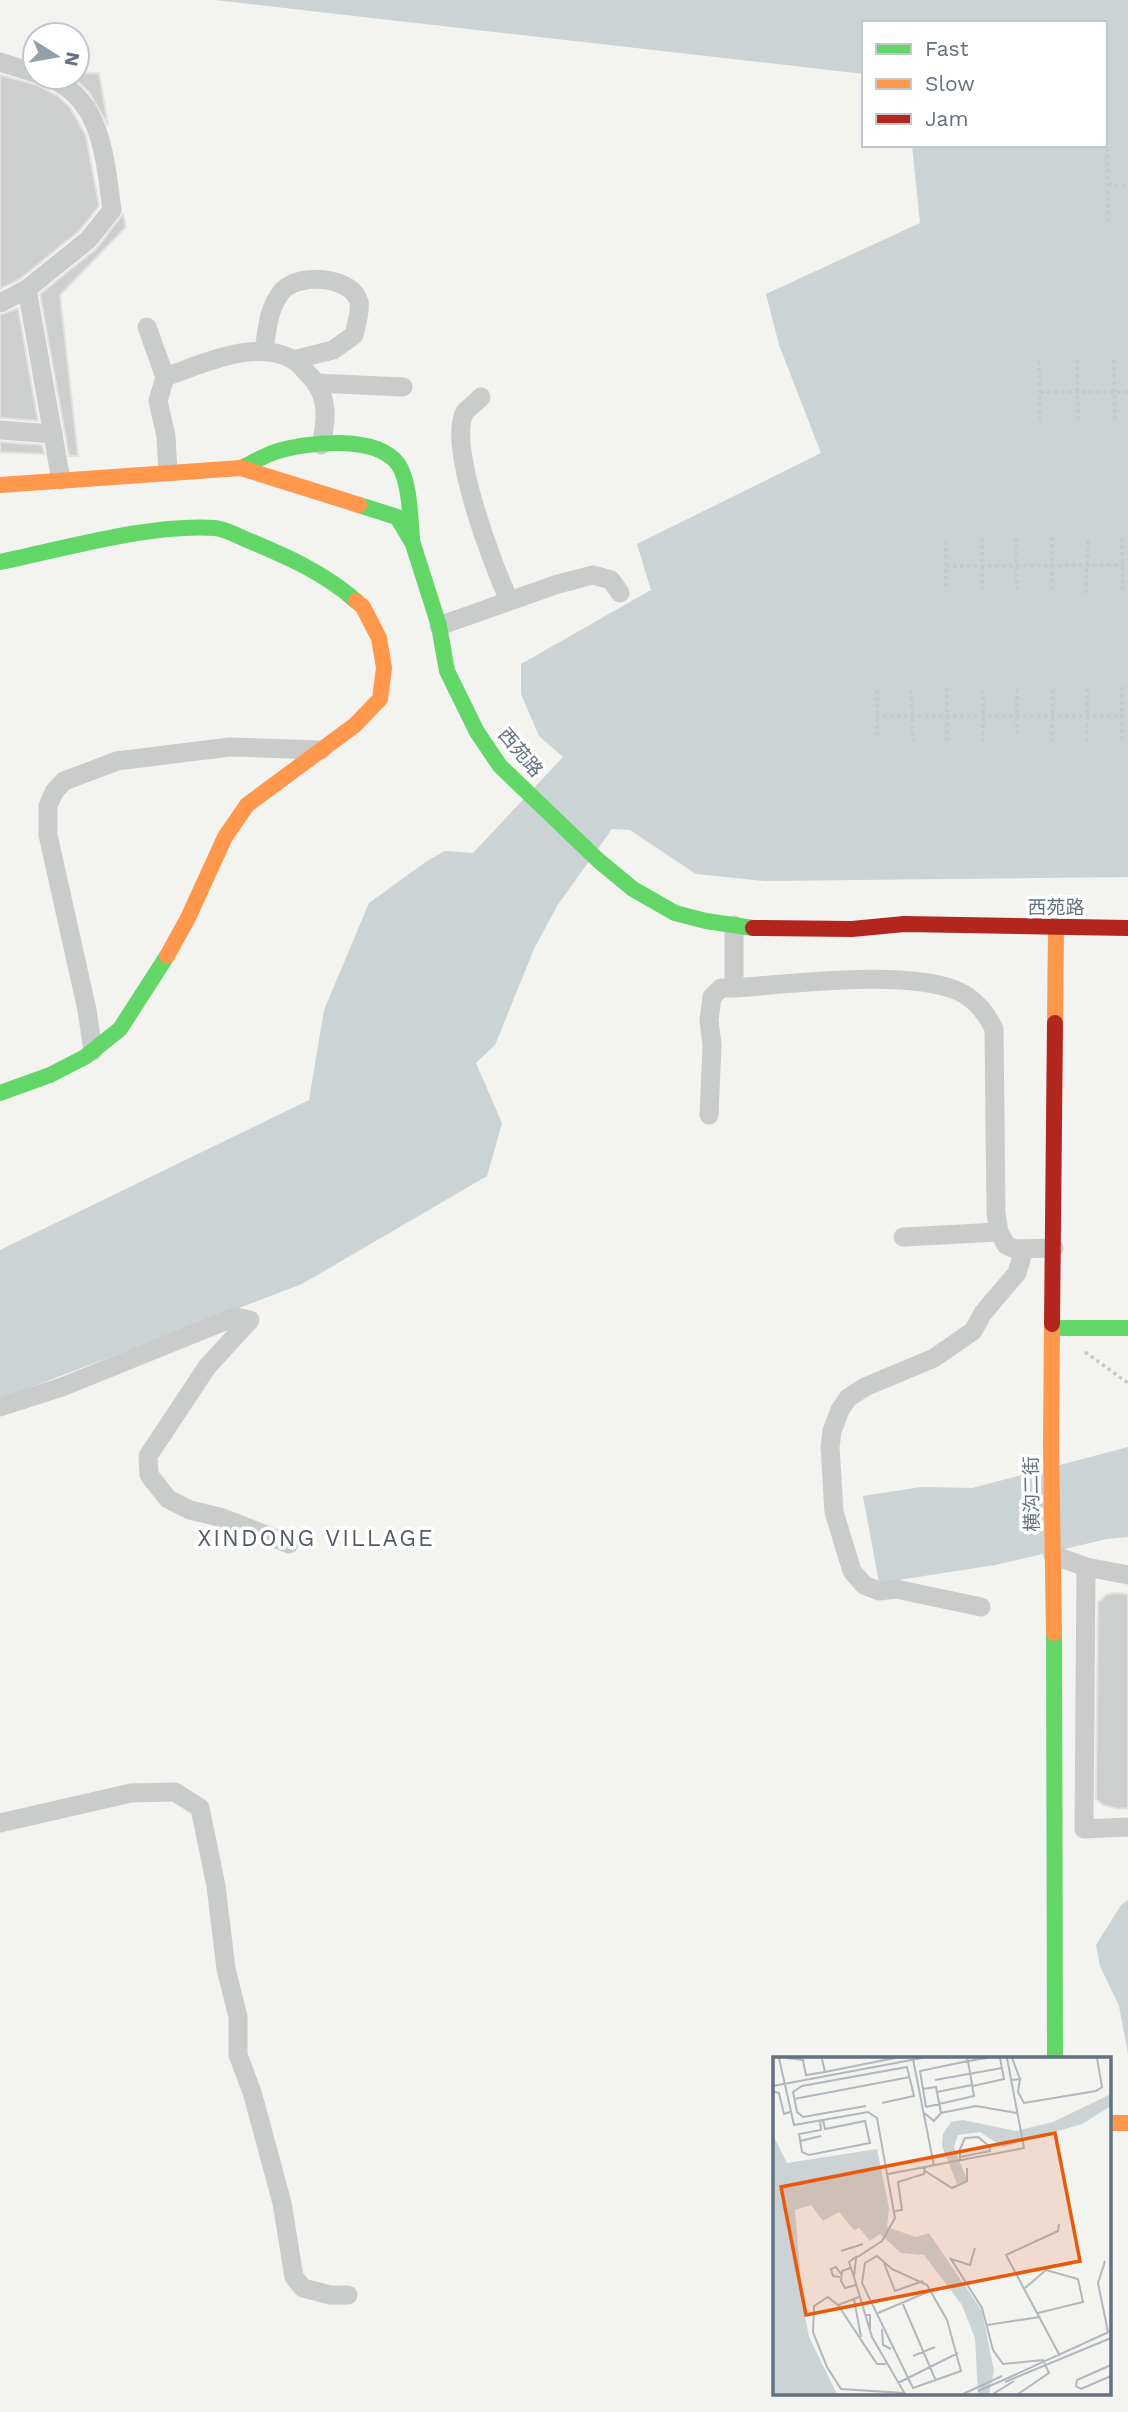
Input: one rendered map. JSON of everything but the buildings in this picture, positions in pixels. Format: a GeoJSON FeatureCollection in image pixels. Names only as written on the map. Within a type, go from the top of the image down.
{"type":"FeatureCollection","features":[{"type":"Feature","properties":{"kind":"street"},"geometry":{"type":"LineString","coordinates":[[0,61],[21,68]]}},
{"type":"Feature","properties":{"kind":"street"},"geometry":{"type":"LineString","coordinates":[[0,303],[27,289],[88,240],[112,210],[104,153],[87,106],[70,91]]}},
{"type":"Feature","properties":{"kind":"street"},"geometry":{"type":"LineString","coordinates":[[264,351],[271,309],[285,288],[302,282],[326,279],[351,289],[359,303],[354,335],[333,350],[293,360]]}},
{"type":"Feature","properties":{"kind":"street"},"geometry":{"type":"LineString","coordinates":[[27,289],[61,480]]}},
{"type":"Feature","properties":{"kind":"street"},"geometry":{"type":"LineString","coordinates":[[147,327],[165,377],[158,401],[166,436],[168,472]]}},
{"type":"Feature","properties":{"kind":"street"},"geometry":{"type":"LineString","coordinates":[[165,377],[232,355],[264,351],[293,360],[316,383],[324,396],[326,414],[321,445]]}},
{"type":"Feature","properties":{"kind":"street"},"geometry":{"type":"LineString","coordinates":[[316,383],[403,387]]}},
{"type":"Feature","properties":{"kind":"street"},"geometry":{"type":"LineString","coordinates":[[481,397],[465,413],[462,428],[467,483],[495,569],[509,600]]}},
{"type":"Feature","properties":{"kind":"street"},"geometry":{"type":"LineString","coordinates":[[0,430],[52,434]]}},
{"type":"Feature","properties":{"kind":"street"},"geometry":{"type":"LineString","coordinates":[[241,468],[275,452],[321,445],[352,444],[381,450],[398,465],[407,493],[413,544]]}},
{"type":"Feature","properties":{"kind":"street","name":"西苑路"},"geometry":{"type":"LineString","coordinates":[[0,485],[241,468],[397,517],[413,544],[439,626],[452,684],[477,732],[500,766],[599,861],[633,889],[675,913],[706,921],[756,928],[852,929],[904,925],[1128,928]]}},
{"type":"Feature","properties":{"kind":"street"},"geometry":{"type":"LineString","coordinates":[[0,562],[132,535],[176,529],[218,528],[253,540],[342,588],[363,607],[379,638],[384,668],[380,699],[355,725],[247,805],[225,836],[188,918],[160,970],[120,1029],[93,1051],[50,1076],[0,1093]]}},
{"type":"Feature","properties":{"kind":"street"},"geometry":{"type":"LineString","coordinates":[[439,626],[509,600],[593,575],[611,580],[620,593]]}},
{"type":"Feature","properties":{"kind":"street"},"geometry":{"type":"LineString","coordinates":[[93,1051],[87,1010],[48,835],[48,806],[54,792],[64,781],[117,761],[230,747],[321,750]]}},
{"type":"Feature","properties":{"kind":"street"},"geometry":{"type":"LineString","coordinates":[[734,925],[734,988]]}},
{"type":"Feature","properties":{"kind":"street","name":"横沟二街"},"geometry":{"type":"LineString","coordinates":[[1055,2057],[1051,1443],[1056,928]]}},
{"type":"Feature","properties":{"kind":"street"},"geometry":{"type":"LineString","coordinates":[[709,1115],[712,1045],[709,1020],[712,997],[721,988],[894,980],[935,983],[960,992],[974,1001],[987,1015],[994,1029],[996,1213],[999,1232],[1006,1245],[1024,1249],[1054,1248]]}},
{"type":"Feature","properties":{"kind":"street"},"geometry":{"type":"LineString","coordinates":[[903,1237],[999,1232]]}},
{"type":"Feature","properties":{"kind":"street"},"geometry":{"type":"LineString","coordinates":[[981,1606],[896,1589],[879,1591],[864,1585],[852,1571],[834,1512],[830,1447],[832,1431],[848,1398],[865,1387],[934,1358],[972,1331],[982,1313],[1017,1273],[1024,1249]]}},
{"type":"Feature","properties":{"kind":"street"},"geometry":{"type":"LineString","coordinates":[[0,1407],[62,1387],[235,1317],[250,1320],[207,1367],[148,1456],[149,1475],[168,1499],[190,1510],[223,1518],[289,1544]]}},
{"type":"Feature","properties":{"kind":"street"},"geometry":{"type":"LineString","coordinates":[[1054,1328],[1128,1328]]}},
{"type":"Feature","properties":{"kind":"street"},"geometry":{"type":"LineString","coordinates":[[1053,1555],[1086,1567],[1128,1575]]}},
{"type":"Feature","properties":{"kind":"street"},"geometry":{"type":"LineString","coordinates":[[1086,1567],[1084,1829],[1128,1827]]}},
{"type":"Feature","properties":{"kind":"street"},"geometry":{"type":"LineString","coordinates":[[1054,1756],[1083,1757]]}},
{"type":"Feature","properties":{"kind":"street"},"geometry":{"type":"LineString","coordinates":[[0,1823],[131,1793],[175,1792],[200,1808],[216,1886],[226,1969],[238,2017],[238,2055],[252,2092],[282,2203],[294,2277],[303,2288],[330,2295],[348,2295]]}},
{"type":"Feature","properties":{"kind":"path"},"geometry":{"type":"LineString","coordinates":[[1107,148],[1108,222]]}},
{"type":"Feature","properties":{"kind":"path"},"geometry":{"type":"LineString","coordinates":[[1108,185],[1128,185]]}},
{"type":"Feature","properties":{"kind":"path"},"geometry":{"type":"LineString","coordinates":[[1039,360],[1040,422]]}},
{"type":"Feature","properties":{"kind":"path"},"geometry":{"type":"LineString","coordinates":[[1077,360],[1078,423]]}},
{"type":"Feature","properties":{"kind":"path"},"geometry":{"type":"LineString","coordinates":[[1114,360],[1115,422]]}},
{"type":"Feature","properties":{"kind":"path"},"geometry":{"type":"LineString","coordinates":[[1040,392],[1128,392]]}},
{"type":"Feature","properties":{"kind":"path"},"geometry":{"type":"LineString","coordinates":[[1052,537],[1052,593]]}},
{"type":"Feature","properties":{"kind":"path"},"geometry":{"type":"LineString","coordinates":[[982,538],[982,590]]}},
{"type":"Feature","properties":{"kind":"path"},"geometry":{"type":"LineString","coordinates":[[1016,538],[1017,592]]}},
{"type":"Feature","properties":{"kind":"path"},"geometry":{"type":"LineString","coordinates":[[1122,538],[1123,592]]}},
{"type":"Feature","properties":{"kind":"path"},"geometry":{"type":"LineString","coordinates":[[1086,593],[1088,539]]}},
{"type":"Feature","properties":{"kind":"path"},"geometry":{"type":"LineString","coordinates":[[946,541],[946,591]]}},
{"type":"Feature","properties":{"kind":"path"},"geometry":{"type":"LineString","coordinates":[[946,566],[1128,565]]}},
{"type":"Feature","properties":{"kind":"path"},"geometry":{"type":"LineString","coordinates":[[1052,742],[1053,687]]}},
{"type":"Feature","properties":{"kind":"path"},"geometry":{"type":"LineString","coordinates":[[1087,687],[1087,741]]}},
{"type":"Feature","properties":{"kind":"path"},"geometry":{"type":"LineString","coordinates":[[1122,687],[1122,741]]}},
{"type":"Feature","properties":{"kind":"path"},"geometry":{"type":"LineString","coordinates":[[947,688],[947,742]]}},
{"type":"Feature","properties":{"kind":"path"},"geometry":{"type":"LineString","coordinates":[[1017,689],[1017,739]]}},
{"type":"Feature","properties":{"kind":"path"},"geometry":{"type":"LineString","coordinates":[[877,690],[877,740]]}},
{"type":"Feature","properties":{"kind":"path"},"geometry":{"type":"LineString","coordinates":[[911,690],[913,740]]}},
{"type":"Feature","properties":{"kind":"path"},"geometry":{"type":"LineString","coordinates":[[983,742],[984,690]]}},
{"type":"Feature","properties":{"kind":"path"},"geometry":{"type":"LineString","coordinates":[[876,716],[1128,716]]}},
{"type":"Feature","properties":{"kind":"path"},"geometry":{"type":"LineString","coordinates":[[1083,1350],[1128,1383]]}},
{"type":"Feature","properties":{"kind":"shaded area"},"geometry":{"type":"Polygon","coordinates":[[[215,0],[1128,0],[1128,877],[764,881],[696,874],[630,830],[612,829],[557,906],[534,949],[495,1045],[476,1063],[502,1123],[487,1176],[302,1284],[0,1399],[0,1250],[309,1100],[324,1010],[369,903],[445,851],[473,853],[563,757],[539,736],[521,694],[521,664],[651,590],[637,544],[821,453],[779,345],[766,294],[920,223],[912,147],[1107,147],[1107,21],[862,21],[862,74],[215,0]]]}},
{"type":"Feature","properties":{"kind":"shaded area"},"geometry":{"type":"Polygon","coordinates":[[[1128,1447],[1128,1537],[1107,1539],[995,1565],[879,1583],[863,1496],[921,1487],[972,1488],[1128,1447]]]}},
{"type":"Feature","properties":{"kind":"shaded area"},"geometry":{"type":"Polygon","coordinates":[[[1128,1900],[1128,2053],[1119,2006],[1100,1966],[1096,1945],[1121,1905],[1128,1900]]]}},
{"type":"Feature","properties":{"kind":"traffic: fast"},"geometry":{"type":"LineString","coordinates":[[241,468],[275,452],[304,445],[340,443],[374,448],[388,454],[402,471],[409,500],[412,538]]}},
{"type":"Feature","properties":{"kind":"traffic: fast"},"geometry":{"type":"LineString","coordinates":[[359,505],[397,517],[413,544],[439,626],[447,671],[477,732],[500,766],[599,861],[633,889],[675,913],[753,928]]}},
{"type":"Feature","properties":{"kind":"traffic: fast"},"geometry":{"type":"LineString","coordinates":[[0,562],[136,533],[191,527],[215,528],[230,532],[304,566],[356,601]]}},
{"type":"Feature","properties":{"kind":"traffic: fast"},"geometry":{"type":"LineString","coordinates":[[0,1093],[50,1075],[85,1057],[120,1029],[167,956]]}},
{"type":"Feature","properties":{"kind":"traffic: fast"},"geometry":{"type":"LineString","coordinates":[[1054,1328],[1128,1328]]}},
{"type":"Feature","properties":{"kind":"traffic: fast"},"geometry":{"type":"LineString","coordinates":[[1054,1633],[1055,2057]]}},
{"type":"Feature","properties":{"kind":"traffic: slow"},"geometry":{"type":"LineString","coordinates":[[0,485],[241,468],[359,505]]}},
{"type":"Feature","properties":{"kind":"traffic: slow"},"geometry":{"type":"LineString","coordinates":[[167,956],[188,918],[225,837],[247,805],[355,725],[380,699],[384,668],[379,638],[363,607],[356,601]]}},
{"type":"Feature","properties":{"kind":"traffic: slow"},"geometry":{"type":"LineString","coordinates":[[1055,1023],[1056,928]]}},
{"type":"Feature","properties":{"kind":"traffic: slow"},"geometry":{"type":"LineString","coordinates":[[1052,1324],[1054,1633]]}},
{"type":"Feature","properties":{"kind":"traffic: slow"},"geometry":{"type":"LineString","coordinates":[[1110,2123],[1128,2123]]}},
{"type":"Feature","properties":{"kind":"traffic: jam"},"geometry":{"type":"LineString","coordinates":[[753,928],[852,929],[904,924],[1128,928]]}},
{"type":"Feature","properties":{"kind":"traffic: jam"},"geometry":{"type":"LineString","coordinates":[[1052,1324],[1055,1023]]}},
{"type":"Feature","properties":{"kind":"district","name":"XINDONG VILLAGE"},"geometry":{"type":"Point","coordinates":[316,1538]}}]}
